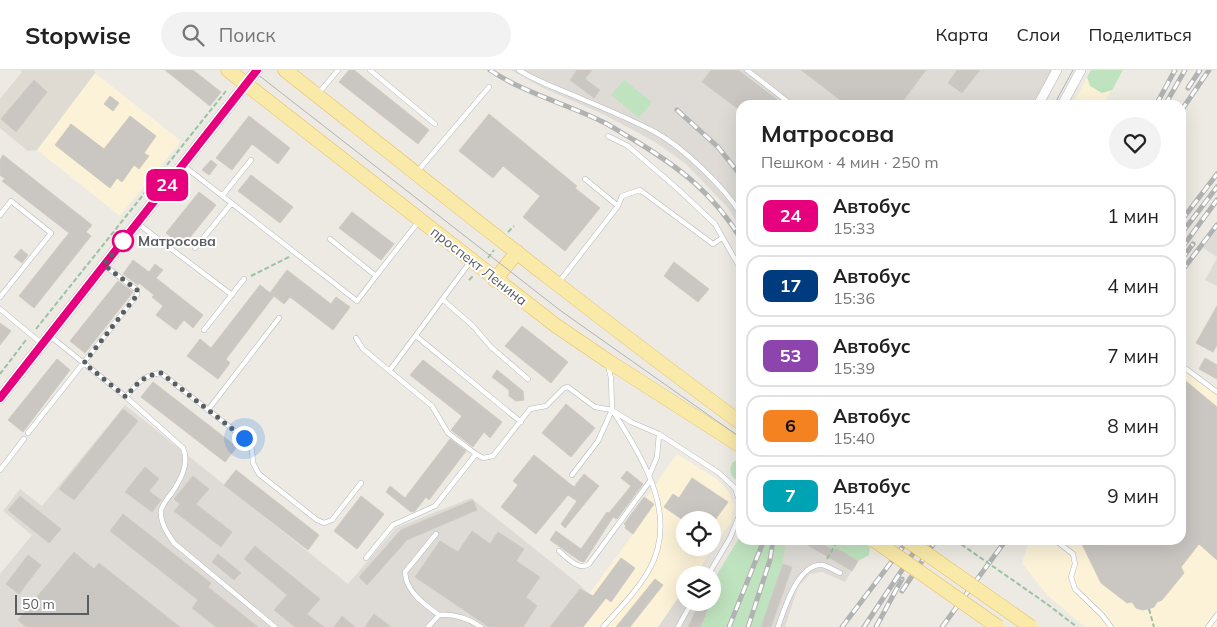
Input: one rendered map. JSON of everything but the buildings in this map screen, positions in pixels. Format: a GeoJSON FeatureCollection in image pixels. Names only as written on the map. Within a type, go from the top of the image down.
{"type":"FeatureCollection","features":[{"type":"Feature","properties":{"kind":"main road","name":"проспект Ленина"},"geometry":{"type":"LineString","coordinates":[[228,70],[555,325],[736,443]]}},
{"type":"Feature","properties":{"kind":"main road"},"geometry":{"type":"LineString","coordinates":[[285,70],[517,252],[736,419]]}},
{"type":"Feature","properties":{"kind":"main road"},"geometry":{"type":"LineString","coordinates":[[495,280],[517,252]]}},
{"type":"Feature","properties":{"kind":"main road"},"geometry":{"type":"LineString","coordinates":[[881,545],[998,627]]}},
{"type":"Feature","properties":{"kind":"main road"},"geometry":{"type":"LineString","coordinates":[[915,545],[1031,627]]}},
{"type":"Feature","properties":{"kind":"street"},"geometry":{"type":"LineString","coordinates":[[0,398],[258,70]]}},
{"type":"Feature","properties":{"kind":"street"},"geometry":{"type":"LineString","coordinates":[[1041,100],[1058,70]]}},
{"type":"Feature","properties":{"kind":"street"},"geometry":{"type":"LineString","coordinates":[[1065,100],[1081,70]]}},
{"type":"Feature","properties":{"kind":"lane"},"geometry":{"type":"LineString","coordinates":[[317,96],[338,70]]}},
{"type":"Feature","properties":{"kind":"lane"},"geometry":{"type":"LineString","coordinates":[[370,70],[435,124]]}},
{"type":"Feature","properties":{"kind":"lane"},"geometry":{"type":"LineString","coordinates":[[519,70],[544,84],[581,98],[656,133],[685,154],[711,178],[736,206]]}},
{"type":"Feature","properties":{"kind":"lane"},"geometry":{"type":"LineString","coordinates":[[746,70],[785,100]]}},
{"type":"Feature","properties":{"kind":"lane"},"geometry":{"type":"LineString","coordinates":[[416,173],[489,87]]}},
{"type":"Feature","properties":{"kind":"lane"},"geometry":{"type":"LineString","coordinates":[[608,136],[628,146],[715,224],[736,262]]}},
{"type":"Feature","properties":{"kind":"lane"},"geometry":{"type":"LineString","coordinates":[[222,196],[251,160]]}},
{"type":"Feature","properties":{"kind":"lane"},"geometry":{"type":"LineString","coordinates":[[182,165],[357,301],[420,221]]}},
{"type":"Feature","properties":{"kind":"lane"},"geometry":{"type":"LineString","coordinates":[[585,179],[618,206]]}},
{"type":"Feature","properties":{"kind":"lane"},"geometry":{"type":"LineString","coordinates":[[558,283],[618,206],[622,196],[640,190],[713,244],[722,238]]}},
{"type":"Feature","properties":{"kind":"lane"},"geometry":{"type":"LineString","coordinates":[[0,214],[11,201],[51,234],[0,297]]}},
{"type":"Feature","properties":{"kind":"lane"},"geometry":{"type":"LineString","coordinates":[[195,248],[231,204]]}},
{"type":"Feature","properties":{"kind":"lane"},"geometry":{"type":"LineString","coordinates":[[137,223],[232,295]]}},
{"type":"Feature","properties":{"kind":"lane"},"geometry":{"type":"LineString","coordinates":[[330,239],[376,276]]}},
{"type":"Feature","properties":{"kind":"lane"},"geometry":{"type":"LineString","coordinates":[[390,370],[443,300],[475,264]]}},
{"type":"Feature","properties":{"kind":"lane"},"geometry":{"type":"LineString","coordinates":[[28,433],[137,295],[137,290],[104,265]]}},
{"type":"Feature","properties":{"kind":"lane"},"geometry":{"type":"LineString","coordinates":[[204,330],[244,279]]}},
{"type":"Feature","properties":{"kind":"lane"},"geometry":{"type":"LineString","coordinates":[[0,285],[6,290]]}},
{"type":"Feature","properties":{"kind":"lane"},"geometry":{"type":"LineString","coordinates":[[443,300],[472,326],[491,347],[528,379]]}},
{"type":"Feature","properties":{"kind":"lane"},"geometry":{"type":"LineString","coordinates":[[0,309],[31,335],[46,340],[84,363],[126,397],[182,448],[186,461],[181,478],[161,511],[165,529],[174,543],[275,627]]}},
{"type":"Feature","properties":{"kind":"lane"},"geometry":{"type":"LineString","coordinates":[[208,410],[279,318]]}},
{"type":"Feature","properties":{"kind":"lane"},"geometry":{"type":"LineString","coordinates":[[416,336],[521,422]]}},
{"type":"Feature","properties":{"kind":"lane"},"geometry":{"type":"LineString","coordinates":[[356,338],[363,349],[432,406],[448,433],[483,458],[493,456],[530,409],[546,406],[564,388],[568,387],[595,407],[612,410],[630,422],[658,434],[719,473],[736,491]]}},
{"type":"Feature","properties":{"kind":"lane"},"geometry":{"type":"LineString","coordinates":[[572,475],[598,441],[612,410],[611,378],[608,361]]}},
{"type":"Feature","properties":{"kind":"lane"},"geometry":{"type":"LineString","coordinates":[[1186,369],[1217,392]]}},
{"type":"Feature","properties":{"kind":"lane"},"geometry":{"type":"LineString","coordinates":[[126,397],[139,381],[153,374],[161,373],[244,438],[252,450],[253,463],[259,474],[317,520],[324,522],[332,520],[361,483]]}},
{"type":"Feature","properties":{"kind":"lane"},"geometry":{"type":"LineString","coordinates":[[603,627],[629,598],[649,570],[660,544],[661,517],[658,499],[640,455],[612,410]]}},
{"type":"Feature","properties":{"kind":"lane"},"geometry":{"type":"LineString","coordinates":[[559,552],[579,566],[584,567],[589,564],[650,479],[657,457],[658,434]]}},
{"type":"Feature","properties":{"kind":"lane"},"geometry":{"type":"LineString","coordinates":[[0,470],[24,439]]}},
{"type":"Feature","properties":{"kind":"lane"},"geometry":{"type":"LineString","coordinates":[[366,558],[393,525],[435,506],[476,454]]}},
{"type":"Feature","properties":{"kind":"lane"},"geometry":{"type":"LineString","coordinates":[[713,566],[730,538],[736,523]]}},
{"type":"Feature","properties":{"kind":"lane"},"geometry":{"type":"LineString","coordinates":[[436,534],[405,572],[406,581],[413,594],[439,615]]}},
{"type":"Feature","properties":{"kind":"lane"},"geometry":{"type":"LineString","coordinates":[[1061,545],[1073,554],[1075,564],[1071,577],[1076,589],[1102,615],[1111,627]]}},
{"type":"Feature","properties":{"kind":"lane"},"geometry":{"type":"LineString","coordinates":[[778,627],[797,582],[806,571],[814,566],[823,565],[840,573]]}},
{"type":"Feature","properties":{"kind":"lane"},"geometry":{"type":"LineString","coordinates":[[678,627],[687,611]]}},
{"type":"Feature","properties":{"kind":"lane"},"geometry":{"type":"LineString","coordinates":[[428,627],[439,615],[450,614],[473,622],[481,627]]}},
{"type":"Feature","properties":{"kind":"lane"},"geometry":{"type":"LineString","coordinates":[[1208,627],[1217,615]]}},
{"type":"Feature","properties":{"kind":"path"},"geometry":{"type":"LineString","coordinates":[[0,374],[226,91]]}},
{"type":"Feature","properties":{"kind":"path"},"geometry":{"type":"LineString","coordinates":[[469,280],[475,264],[502,240],[514,226]]}},
{"type":"Feature","properties":{"kind":"path"},"geometry":{"type":"LineString","coordinates":[[244,279],[296,254]]}},
{"type":"Feature","properties":{"kind":"path"},"geometry":{"type":"LineString","coordinates":[[823,565],[835,545]]}},
{"type":"Feature","properties":{"kind":"path"},"geometry":{"type":"LineString","coordinates":[[962,545],[1077,627]]}},
{"type":"Feature","properties":{"kind":"path"},"geometry":{"type":"LineString","coordinates":[[1148,609],[1154,627]]}},
{"type":"Feature","properties":{"kind":"shaded area"},"geometry":{"type":"Polygon","coordinates":[[[20,70],[94,70],[95,73],[37,150],[28,151],[0,128],[0,99],[22,72],[20,70]]]}},
{"type":"Feature","properties":{"kind":"shaded area"},"geometry":{"type":"Polygon","coordinates":[[[511,70],[1054,70],[1037,100],[736,100],[736,221],[729,209],[686,164],[655,142],[605,115],[541,87],[511,70]]]}},
{"type":"Feature","properties":{"kind":"shaded area"},"geometry":{"type":"Polygon","coordinates":[[[1091,70],[1123,70],[1106,100],[1075,100],[1091,70]]]}},
{"type":"Feature","properties":{"kind":"shaded area"},"geometry":{"type":"Polygon","coordinates":[[[95,73],[181,141],[120,216],[37,150],[95,73]]]}},
{"type":"Feature","properties":{"kind":"shaded area"},"geometry":{"type":"Polygon","coordinates":[[[1217,230],[1217,257],[1203,248],[1217,230]]]}},
{"type":"Feature","properties":{"kind":"shaded area"},"geometry":{"type":"Polygon","coordinates":[[[1217,258],[1217,286],[1205,280],[1217,258]]]}},
{"type":"Feature","properties":{"kind":"shaded area"},"geometry":{"type":"Polygon","coordinates":[[[1186,366],[1217,388],[1217,627],[1085,627],[1047,595],[1022,563],[1027,545],[1186,545],[1186,366]]]}},
{"type":"Feature","properties":{"kind":"shaded area"},"geometry":{"type":"Polygon","coordinates":[[[125,405],[348,584],[396,528],[471,498],[580,585],[600,605],[583,627],[0,627],[0,574],[32,535],[3,511],[20,489],[42,506],[125,405]]]}},
{"type":"Feature","properties":{"kind":"shaded area"},"geometry":{"type":"Polygon","coordinates":[[[677,454],[717,479],[729,492],[734,505],[731,522],[721,537],[721,511],[676,511],[676,556],[708,556],[701,566],[676,566],[676,602],[658,627],[583,627],[600,605],[589,594],[633,534],[625,528],[677,454]]]}},
{"type":"Feature","properties":{"kind":"shaded area"},"geometry":{"type":"Polygon","coordinates":[[[785,545],[824,545],[829,548],[836,548],[858,561],[845,582],[822,572],[810,574],[798,587],[785,627],[761,627],[783,564],[785,545]]]}},
{"type":"Feature","properties":{"kind":"shaded area"},"geometry":{"type":"Polygon","coordinates":[[[676,601],[676,611],[707,611],[700,627],[658,627],[676,601]]]}},
{"type":"Feature","properties":{"kind":"green space"},"geometry":{"type":"Polygon","coordinates":[[[1091,70],[1123,70],[1112,90],[1102,93],[1090,86],[1087,77],[1091,70]]]}},
{"type":"Feature","properties":{"kind":"green space"},"geometry":{"type":"Polygon","coordinates":[[[624,80],[652,102],[639,118],[611,95],[624,80]]]}},
{"type":"Feature","properties":{"kind":"green space"},"geometry":{"type":"Polygon","coordinates":[[[736,461],[736,480],[730,470],[733,462],[736,461]]]}},
{"type":"Feature","properties":{"kind":"green space"},"geometry":{"type":"Polygon","coordinates":[[[736,543],[736,545],[785,545],[783,564],[761,627],[700,627],[708,611],[721,611],[721,568],[736,543]]]}},
{"type":"Feature","properties":{"kind":"green space"},"geometry":{"type":"Polygon","coordinates":[[[824,545],[867,545],[870,547],[869,555],[858,561],[836,548],[829,548],[824,545]]]}},
{"type":"Feature","properties":{"kind":"tram line"},"geometry":{"type":"LineString","coordinates":[[252,70],[561,311],[736,434]]}},
{"type":"Feature","properties":{"kind":"tram line"},"geometry":{"type":"LineString","coordinates":[[1057,100],[1073,70]]}},
{"type":"Feature","properties":{"kind":"tram line"},"geometry":{"type":"LineString","coordinates":[[903,545],[1019,627]]}},
{"type":"Feature","properties":{"kind":"railway"},"geometry":{"type":"LineString","coordinates":[[490,70],[516,85],[605,123],[634,140],[694,182],[719,208],[736,231]]}},
{"type":"Feature","properties":{"kind":"railway"},"geometry":{"type":"LineString","coordinates":[[1159,100],[1175,70]]}},
{"type":"Feature","properties":{"kind":"railway"},"geometry":{"type":"LineString","coordinates":[[1168,100],[1185,70]]}},
{"type":"Feature","properties":{"kind":"railway"},"geometry":{"type":"LineString","coordinates":[[1188,88],[1200,70]]}},
{"type":"Feature","properties":{"kind":"railway"},"geometry":{"type":"LineString","coordinates":[[1186,104],[1209,70]]}},
{"type":"Feature","properties":{"kind":"railway"},"geometry":{"type":"LineString","coordinates":[[677,110],[718,147],[736,170]]}},
{"type":"Feature","properties":{"kind":"railway"},"geometry":{"type":"LineString","coordinates":[[1186,214],[1217,174]]}},
{"type":"Feature","properties":{"kind":"railway"},"geometry":{"type":"LineString","coordinates":[[1186,227],[1217,187]]}},
{"type":"Feature","properties":{"kind":"railway"},"geometry":{"type":"LineString","coordinates":[[1186,242],[1217,200]]}},
{"type":"Feature","properties":{"kind":"railway"},"geometry":{"type":"LineString","coordinates":[[1186,265],[1217,225]]}},
{"type":"Feature","properties":{"kind":"railway"},"geometry":{"type":"LineString","coordinates":[[1186,253],[1193,244]]}},
{"type":"Feature","properties":{"kind":"railway"},"geometry":{"type":"LineString","coordinates":[[729,627],[762,545]]}},
{"type":"Feature","properties":{"kind":"railway"},"geometry":{"type":"LineString","coordinates":[[748,627],[770,560],[772,545]]}},
{"type":"Feature","properties":{"kind":"railway"},"geometry":{"type":"LineString","coordinates":[[842,627],[904,545]]}},
{"type":"Feature","properties":{"kind":"railway"},"geometry":{"type":"LineString","coordinates":[[864,627],[919,545]]}},
{"type":"Feature","properties":{"kind":"railway"},"geometry":{"type":"LineString","coordinates":[[902,591],[933,545]]}},
{"type":"Feature","properties":{"kind":"railway"},"geometry":{"type":"LineString","coordinates":[[942,627],[1002,545]]}},
{"type":"Feature","properties":{"kind":"railway"},"geometry":{"type":"LineString","coordinates":[[876,627],[902,579]]}},
{"type":"Feature","properties":{"kind":"bus line","name":"24"},"geometry":{"type":"LineString","coordinates":[[0,398],[257,70]]}},
{"type":"Feature","properties":{"kind":"place","name":"Матросова"},"geometry":{"type":"Point","coordinates":[123,241]}},
{"type":"Feature","properties":{"kind":"route"},"geometry":{"type":"LineString","coordinates":[[123,241],[104,265],[137,290],[137,295],[84,363],[126,397],[139,381],[146,376],[161,373],[244,438]]}}]}
